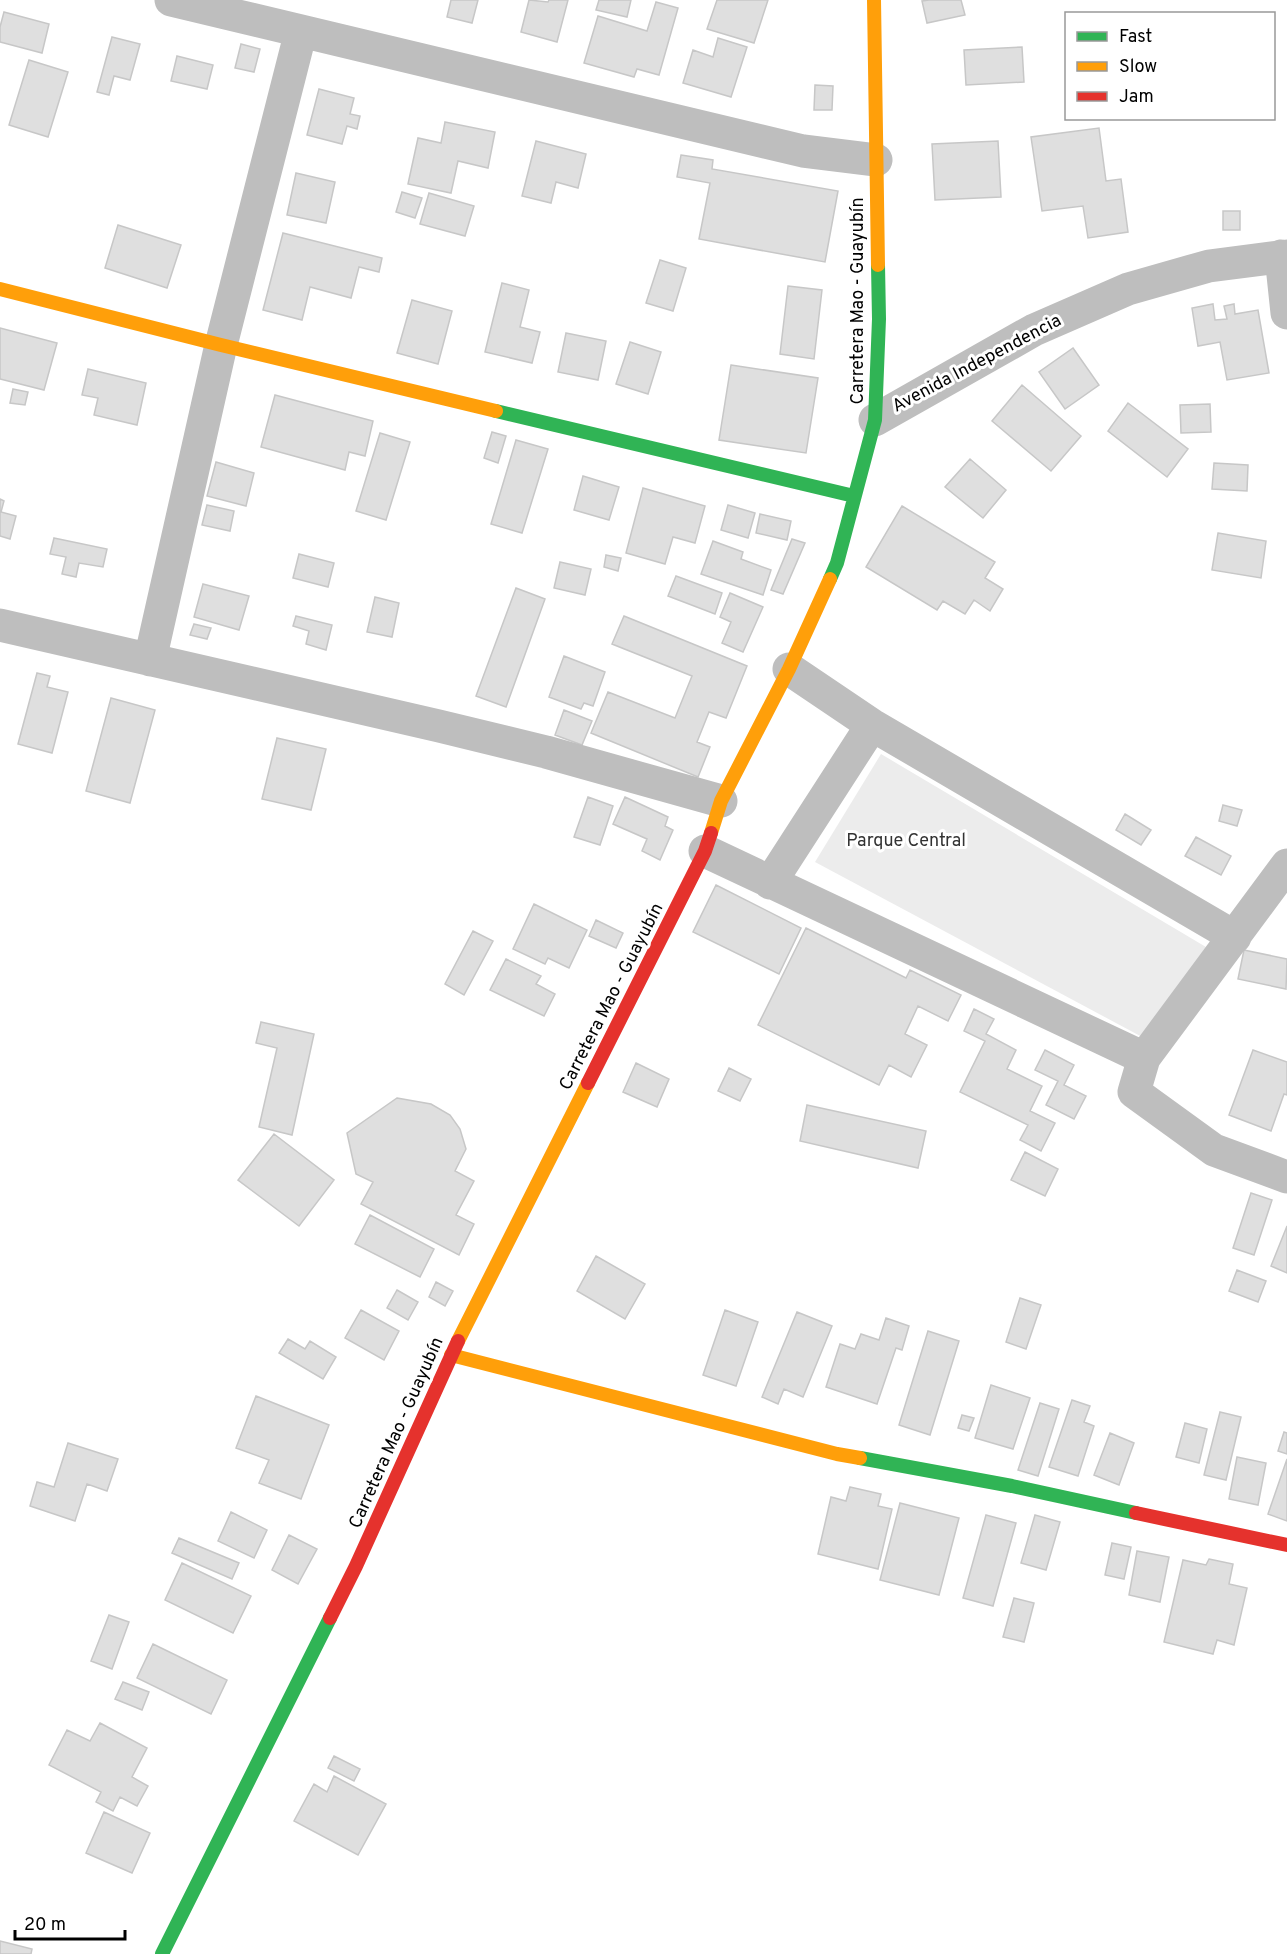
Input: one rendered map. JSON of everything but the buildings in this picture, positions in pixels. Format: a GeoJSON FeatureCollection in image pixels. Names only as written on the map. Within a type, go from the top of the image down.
{"type":"FeatureCollection","features":[{"type":"Feature","properties":{"kind":"main road","name":"Carretera Mao - Guayubín"},"geometry":{"type":"LineString","coordinates":[[162,1954],[356,1566],[451,1355],[705,851],[721,801],[789,669],[837,563],[875,420],[879,319],[874,0]]}},
{"type":"Feature","properties":{"kind":"main road"},"geometry":{"type":"LineString","coordinates":[[0,289],[221,345],[854,496]]}},
{"type":"Feature","properties":{"kind":"main road"},"geometry":{"type":"LineString","coordinates":[[451,1355],[837,1454],[1012,1486],[1287,1545]]}},
{"type":"Feature","properties":{"kind":"street"},"geometry":{"type":"LineString","coordinates":[[171,0],[803,151],[876,160]]}},
{"type":"Feature","properties":{"kind":"street"},"geometry":{"type":"LineString","coordinates":[[150,660],[221,345],[301,31]]}},
{"type":"Feature","properties":{"kind":"street"},"geometry":{"type":"LineString","coordinates":[[1284,256],[1287,314]]}},
{"type":"Feature","properties":{"kind":"street","name":"Avenida Independencia"},"geometry":{"type":"LineString","coordinates":[[875,420],[1034,330],[1128,289],[1209,266],[1284,256]]}},
{"type":"Feature","properties":{"kind":"street"},"geometry":{"type":"LineString","coordinates":[[0,625],[439,726],[721,801]]}},
{"type":"Feature","properties":{"kind":"street"},"geometry":{"type":"LineString","coordinates":[[789,669],[872,725],[1235,937]]}},
{"type":"Feature","properties":{"kind":"street"},"geometry":{"type":"LineString","coordinates":[[770,883],[872,725]]}},
{"type":"Feature","properties":{"kind":"street"},"geometry":{"type":"LineString","coordinates":[[705,851],[1144,1058]]}},
{"type":"Feature","properties":{"kind":"street"},"geometry":{"type":"LineString","coordinates":[[1287,866],[1144,1058],[1134,1092],[1215,1150],[1287,1177]]}},
{"type":"Feature","properties":{"kind":"green space","name":"Parque Central"},"geometry":{"type":"Polygon","coordinates":[[[881,754],[1206,947],[1144,1038],[815,862],[881,754]]]}},
{"type":"Feature","properties":{"kind":"traffic: fast"},"geometry":{"type":"LineString","coordinates":[[830,579],[837,563],[875,420],[879,319],[878,265]]}},
{"type":"Feature","properties":{"kind":"traffic: fast"},"geometry":{"type":"LineString","coordinates":[[496,411],[854,496]]}},
{"type":"Feature","properties":{"kind":"traffic: fast"},"geometry":{"type":"LineString","coordinates":[[860,1458],[1012,1486],[1136,1513]]}},
{"type":"Feature","properties":{"kind":"traffic: fast"},"geometry":{"type":"LineString","coordinates":[[162,1954],[330,1618]]}},
{"type":"Feature","properties":{"kind":"traffic: slow"},"geometry":{"type":"LineString","coordinates":[[874,0],[878,265]]}},
{"type":"Feature","properties":{"kind":"traffic: slow"},"geometry":{"type":"LineString","coordinates":[[0,289],[496,411]]}},
{"type":"Feature","properties":{"kind":"traffic: slow"},"geometry":{"type":"LineString","coordinates":[[711,833],[721,801],[789,669],[830,579]]}},
{"type":"Feature","properties":{"kind":"traffic: slow"},"geometry":{"type":"LineString","coordinates":[[458,1341],[588,1083]]}},
{"type":"Feature","properties":{"kind":"traffic: slow"},"geometry":{"type":"LineString","coordinates":[[451,1355],[860,1458]]}},
{"type":"Feature","properties":{"kind":"traffic: jam"},"geometry":{"type":"LineString","coordinates":[[588,1083],[705,851],[711,833]]}},
{"type":"Feature","properties":{"kind":"traffic: jam"},"geometry":{"type":"LineString","coordinates":[[330,1618],[458,1341]]}},
{"type":"Feature","properties":{"kind":"traffic: jam"},"geometry":{"type":"LineString","coordinates":[[1136,1513],[1287,1545]]}}]}
